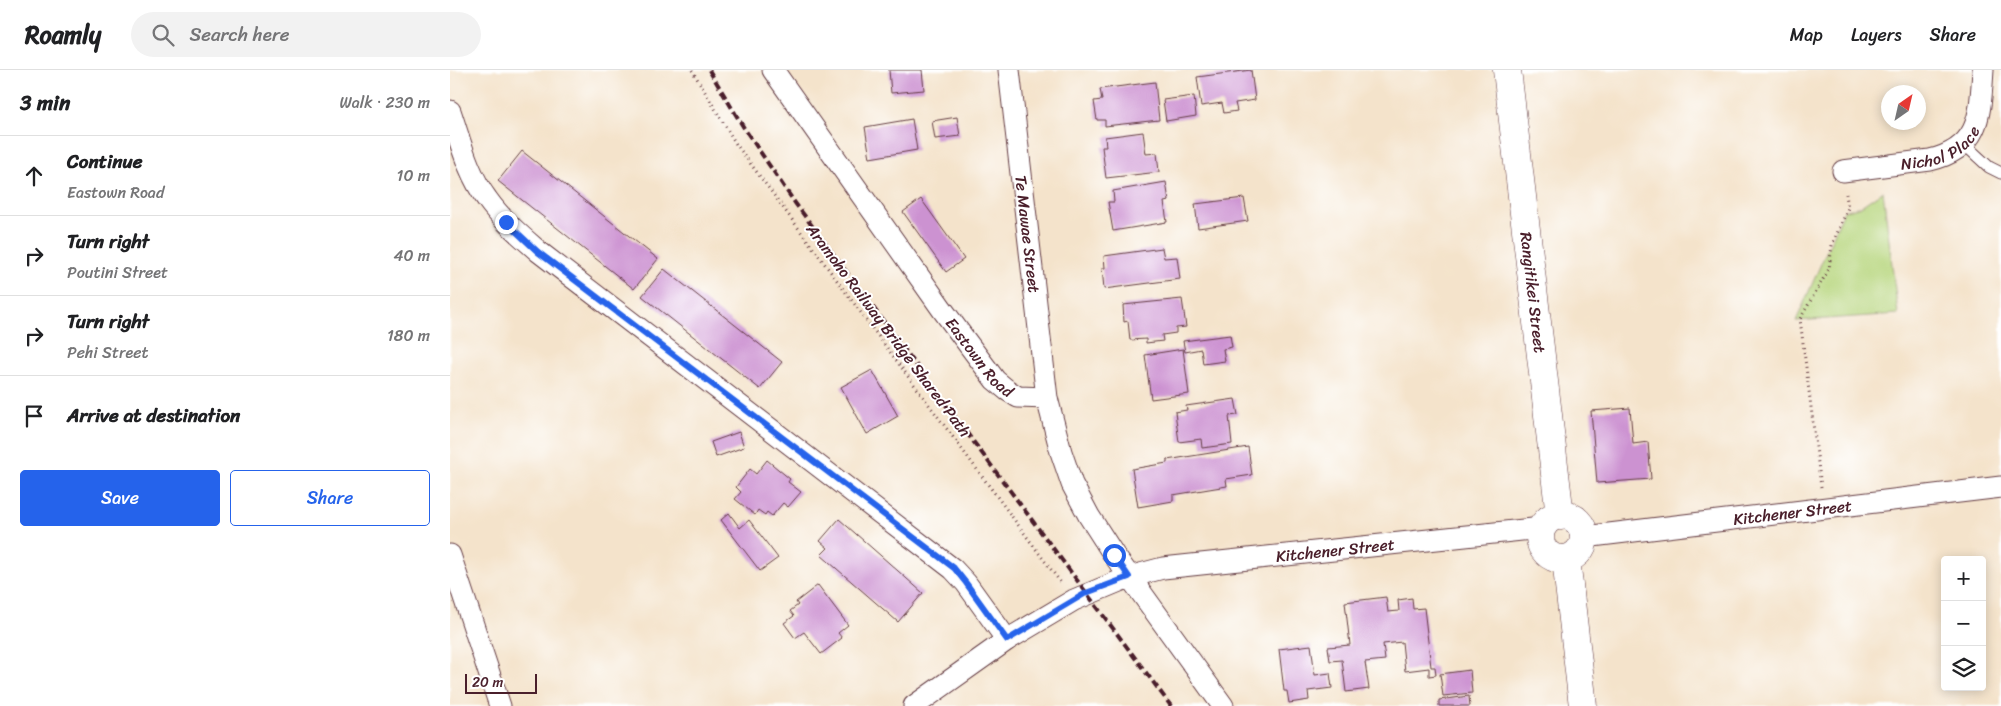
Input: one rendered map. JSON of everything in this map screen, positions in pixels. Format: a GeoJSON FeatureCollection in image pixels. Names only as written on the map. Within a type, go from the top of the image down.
{"type":"FeatureCollection","features":[{"type":"Feature","properties":{"kind":"street","name":"Eastown Road"},"geometry":{"type":"LineString","coordinates":[[773,70],[942,309],[995,380],[1018,397],[1047,398]]}},
{"type":"Feature","properties":{"kind":"street","name":"Te Mawae Street"},"geometry":{"type":"LineString","coordinates":[[1009,70],[1047,398]]}},
{"type":"Feature","properties":{"kind":"street","name":"Rangitikei Street"},"geometry":{"type":"LineString","coordinates":[[1506,70],[1551,522]]}},
{"type":"Feature","properties":{"kind":"street","name":"Nichol Place"},"geometry":{"type":"LineString","coordinates":[[1843,171],[1930,160],[1951,153],[1971,134],[1978,119],[1984,70]]}},
{"type":"Feature","properties":{"kind":"street"},"geometry":{"type":"LineString","coordinates":[[450,111],[471,171],[486,199],[506,222],[538,252],[954,568],[1007,640]]}},
{"type":"Feature","properties":{"kind":"street"},"geometry":{"type":"LineString","coordinates":[[1047,398],[1061,452],[1072,484],[1089,516],[1129,577],[1223,706]]}},
{"type":"Feature","properties":{"kind":"street","name":"Kitchener Street"},"geometry":{"type":"LineString","coordinates":[[1584,537],[2001,488]]}},
{"type":"Feature","properties":{"kind":"street"},"geometry":{"type":"LineString","coordinates":[[1574,519],[1579,523],[1584,537],[1579,551],[1566,559],[1552,556],[1546,552],[1540,538],[1551,522],[1574,519]]}},
{"type":"Feature","properties":{"kind":"street","name":"Kitchener Street"},"geometry":{"type":"LineString","coordinates":[[914,706],[1007,640],[1086,593],[1129,577],[1163,568],[1551,522]]}},
{"type":"Feature","properties":{"kind":"street"},"geometry":{"type":"LineString","coordinates":[[450,555],[500,706]]}},
{"type":"Feature","properties":{"kind":"street"},"geometry":{"type":"LineString","coordinates":[[1566,559],[1583,706]]}},
{"type":"Feature","properties":{"kind":"lane"},"geometry":{"type":"LineString","coordinates":[[1963,143],[1989,168],[2001,173]]}},
{"type":"Feature","properties":{"kind":"path","name":"Aramoho Railway Bridge Shared Path"},"geometry":{"type":"LineString","coordinates":[[692,70],[736,144],[1074,600]]}},
{"type":"Feature","properties":{"kind":"path"},"geometry":{"type":"LineString","coordinates":[[1824,508],[1800,319],[1829,269],[1832,245],[1848,208],[1843,171]]}},
{"type":"Feature","properties":{"kind":"green space"},"geometry":{"type":"Polygon","coordinates":[[[1883,191],[1898,314],[1796,321],[1844,211],[1861,206],[1883,191]]]}},
{"type":"Feature","properties":{"kind":"building"},"geometry":{"type":"Polygon","coordinates":[[[889,70],[922,70],[924,90],[891,93],[889,70]]]}},
{"type":"Feature","properties":{"kind":"building"},"geometry":{"type":"Polygon","coordinates":[[[1251,70],[1255,100],[1235,103],[1237,111],[1224,113],[1222,103],[1201,106],[1197,77],[1251,70]]]}},
{"type":"Feature","properties":{"kind":"building"},"geometry":{"type":"Polygon","coordinates":[[[1155,82],[1159,120],[1105,126],[1105,120],[1097,120],[1094,101],[1102,100],[1100,89],[1155,82]]]}},
{"type":"Feature","properties":{"kind":"building"},"geometry":{"type":"Polygon","coordinates":[[[1194,96],[1196,116],[1166,121],[1163,100],[1194,96]]]}},
{"type":"Feature","properties":{"kind":"building"},"geometry":{"type":"Polygon","coordinates":[[[957,117],[960,136],[935,139],[932,121],[957,117]]]}},
{"type":"Feature","properties":{"kind":"building"},"geometry":{"type":"Polygon","coordinates":[[[912,119],[917,150],[870,158],[865,127],[912,119]]]}},
{"type":"Feature","properties":{"kind":"building"},"geometry":{"type":"Polygon","coordinates":[[[1143,132],[1146,154],[1157,153],[1159,172],[1106,178],[1102,147],[1106,147],[1105,137],[1143,132]]]}},
{"type":"Feature","properties":{"kind":"building"},"geometry":{"type":"Polygon","coordinates":[[[522,151],[658,259],[634,289],[498,181],[522,151]]]}},
{"type":"Feature","properties":{"kind":"building"},"geometry":{"type":"Polygon","coordinates":[[[1166,182],[1169,201],[1164,202],[1167,222],[1113,231],[1108,202],[1114,202],[1113,191],[1166,182]]]}},
{"type":"Feature","properties":{"kind":"building"},"geometry":{"type":"Polygon","coordinates":[[[1244,198],[1248,221],[1198,228],[1195,204],[1244,198]]]}},
{"type":"Feature","properties":{"kind":"building"},"geometry":{"type":"Polygon","coordinates":[[[921,199],[964,259],[946,272],[903,212],[921,199]]]}},
{"type":"Feature","properties":{"kind":"building"},"geometry":{"type":"Polygon","coordinates":[[[1162,248],[1164,258],[1177,257],[1180,279],[1104,289],[1102,268],[1105,268],[1104,256],[1162,248]]]}},
{"type":"Feature","properties":{"kind":"building"},"geometry":{"type":"Polygon","coordinates":[[[664,269],[782,362],[760,389],[642,296],[664,269]]]}},
{"type":"Feature","properties":{"kind":"building"},"geometry":{"type":"Polygon","coordinates":[[[1182,299],[1186,327],[1176,328],[1176,333],[1162,335],[1163,341],[1146,343],[1146,339],[1130,340],[1128,321],[1124,322],[1123,305],[1182,299]]]}},
{"type":"Feature","properties":{"kind":"building"},"geometry":{"type":"Polygon","coordinates":[[[1230,335],[1232,347],[1223,349],[1225,361],[1203,364],[1201,349],[1185,352],[1183,341],[1230,335]]]}},
{"type":"Feature","properties":{"kind":"building"},"geometry":{"type":"Polygon","coordinates":[[[1183,349],[1189,394],[1151,399],[1145,355],[1183,349]]]}},
{"type":"Feature","properties":{"kind":"building"},"geometry":{"type":"Polygon","coordinates":[[[872,370],[898,416],[867,434],[841,387],[872,370]]]}},
{"type":"Feature","properties":{"kind":"building"},"geometry":{"type":"Polygon","coordinates":[[[1235,399],[1238,415],[1229,416],[1232,444],[1202,448],[1201,439],[1179,442],[1175,412],[1187,410],[1186,406],[1235,399]]]}},
{"type":"Feature","properties":{"kind":"building"},"geometry":{"type":"Polygon","coordinates":[[[1630,408],[1633,444],[1648,442],[1651,479],[1597,483],[1591,411],[1630,408]]]}},
{"type":"Feature","properties":{"kind":"building"},"geometry":{"type":"Polygon","coordinates":[[[739,432],[744,447],[716,457],[711,442],[739,432]]]}},
{"type":"Feature","properties":{"kind":"building"},"geometry":{"type":"Polygon","coordinates":[[[1248,447],[1252,475],[1226,479],[1227,486],[1173,495],[1173,501],[1138,507],[1132,469],[1167,463],[1167,460],[1248,447]]]}},
{"type":"Feature","properties":{"kind":"building"},"geometry":{"type":"Polygon","coordinates":[[[767,460],[790,479],[788,482],[801,492],[788,507],[783,503],[772,516],[767,512],[765,515],[758,510],[755,515],[735,499],[741,492],[736,487],[750,469],[756,474],[767,460]]]}},
{"type":"Feature","properties":{"kind":"building"},"geometry":{"type":"Polygon","coordinates":[[[729,513],[740,528],[749,520],[778,558],[760,571],[721,520],[729,513]]]}},
{"type":"Feature","properties":{"kind":"building"},"geometry":{"type":"Polygon","coordinates":[[[839,519],[923,593],[898,622],[821,555],[828,548],[820,541],[839,519]]]}},
{"type":"Feature","properties":{"kind":"building"},"geometry":{"type":"Polygon","coordinates":[[[818,585],[848,625],[838,633],[842,638],[821,654],[804,632],[795,638],[784,623],[794,616],[790,611],[798,605],[796,602],[818,585]]]}},
{"type":"Feature","properties":{"kind":"building"},"geometry":{"type":"Polygon","coordinates":[[[1386,597],[1388,612],[1399,611],[1398,600],[1412,598],[1413,609],[1424,608],[1431,667],[1435,667],[1436,675],[1429,676],[1429,668],[1405,671],[1402,642],[1383,644],[1385,660],[1365,662],[1369,689],[1346,692],[1342,660],[1330,661],[1328,647],[1350,645],[1345,602],[1386,597]]]}},
{"type":"Feature","properties":{"kind":"building"},"geometry":{"type":"Polygon","coordinates":[[[1311,645],[1315,675],[1330,673],[1332,688],[1308,691],[1309,700],[1289,703],[1287,691],[1284,691],[1279,649],[1311,645]]]}},
{"type":"Feature","properties":{"kind":"building"},"geometry":{"type":"Polygon","coordinates":[[[1470,670],[1472,693],[1443,696],[1440,674],[1470,670]]]}},
{"type":"Feature","properties":{"kind":"building"},"geometry":{"type":"Polygon","coordinates":[[[1469,696],[1470,706],[1439,706],[1439,700],[1469,696]]]}},
{"type":"Feature","properties":{"kind":"railway"},"geometry":{"type":"LineString","coordinates":[[709,70],[744,128],[795,203],[1171,706]]}},
{"type":"Feature","properties":{"kind":"route"},"geometry":{"type":"LineString","coordinates":[[506,222],[538,252],[954,568],[1007,640],[1086,593],[1129,577],[1114,555]]}}]}
